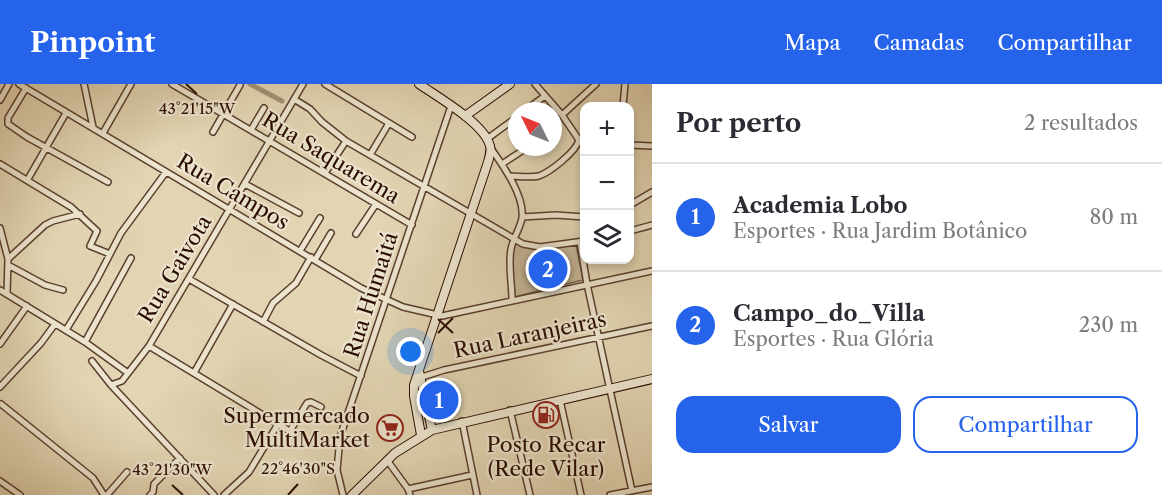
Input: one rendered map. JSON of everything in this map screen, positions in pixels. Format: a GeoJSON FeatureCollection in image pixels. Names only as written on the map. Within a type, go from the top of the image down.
{"type":"FeatureCollection","features":[{"type":"Feature","properties":{"kind":"main road"},"geometry":{"type":"LineString","coordinates":[[419,84],[465,116],[489,143],[488,162],[413,390],[421,435]]}},
{"type":"Feature","properties":{"kind":"main road"},"geometry":{"type":"LineString","coordinates":[[465,116],[510,84]]}},
{"type":"Feature","properties":{"kind":"main road"},"geometry":{"type":"LineString","coordinates":[[419,376],[432,430]]}},
{"type":"Feature","properties":{"kind":"main road"},"geometry":{"type":"LineString","coordinates":[[352,495],[387,460],[421,435],[432,430],[462,421],[652,379]]}},
{"type":"Feature","properties":{"kind":"street"},"geometry":{"type":"LineString","coordinates":[[0,100],[9,84]]}},
{"type":"Feature","properties":{"kind":"street","name":"Rua Campos"},"geometry":{"type":"LineString","coordinates":[[19,84],[387,301],[436,315]]}},
{"type":"Feature","properties":{"kind":"street"},"geometry":{"type":"LineString","coordinates":[[84,84],[93,127]]}},
{"type":"Feature","properties":{"kind":"street"},"geometry":{"type":"LineString","coordinates":[[103,133],[131,84]]}},
{"type":"Feature","properties":{"kind":"street","name":"Rua Saquarema"},"geometry":{"type":"LineString","coordinates":[[172,84],[412,225]]}},
{"type":"Feature","properties":{"kind":"street","name":"Rua Gaivota"},"geometry":{"type":"LineString","coordinates":[[111,385],[122,381],[149,346],[303,84]]}},
{"type":"Feature","properties":{"kind":"street"},"geometry":{"type":"LineString","coordinates":[[325,84],[412,137]]}},
{"type":"Feature","properties":{"kind":"street"},"geometry":{"type":"LineString","coordinates":[[535,84],[550,102]]}},
{"type":"Feature","properties":{"kind":"street"},"geometry":{"type":"LineString","coordinates":[[580,138],[562,115],[596,84]]}},
{"type":"Feature","properties":{"kind":"street"},"geometry":{"type":"LineString","coordinates":[[623,102],[625,84]]}},
{"type":"Feature","properties":{"kind":"street"},"geometry":{"type":"LineString","coordinates":[[213,132],[240,85]]}},
{"type":"Feature","properties":{"kind":"street"},"geometry":{"type":"LineString","coordinates":[[26,88],[8,118],[8,124],[108,182]]}},
{"type":"Feature","properties":{"kind":"street"},"geometry":{"type":"LineString","coordinates":[[537,102],[545,96]]}},
{"type":"Feature","properties":{"kind":"street"},"geometry":{"type":"LineString","coordinates":[[293,101],[310,109],[346,141],[514,239],[535,248],[580,241]]}},
{"type":"Feature","properties":{"kind":"street","name":"Rua Humaitá"},"geometry":{"type":"LineString","coordinates":[[343,495],[336,470],[338,449],[347,414],[452,106]]}},
{"type":"Feature","properties":{"kind":"street"},"geometry":{"type":"LineString","coordinates":[[251,130],[264,108]]}},
{"type":"Feature","properties":{"kind":"street"},"geometry":{"type":"LineString","coordinates":[[28,179],[66,113]]}},
{"type":"Feature","properties":{"kind":"street"},"geometry":{"type":"LineString","coordinates":[[370,155],[389,123]]}},
{"type":"Feature","properties":{"kind":"street"},"geometry":{"type":"LineString","coordinates":[[508,125],[489,143],[518,196],[522,217],[510,255],[512,300]]}},
{"type":"Feature","properties":{"kind":"street"},"geometry":{"type":"LineString","coordinates":[[325,173],[346,141]]}},
{"type":"Feature","properties":{"kind":"street"},"geometry":{"type":"LineString","coordinates":[[509,176],[541,175],[572,153],[580,143]]}},
{"type":"Feature","properties":{"kind":"street"},"geometry":{"type":"LineString","coordinates":[[634,146],[652,146]]}},
{"type":"Feature","properties":{"kind":"street"},"geometry":{"type":"LineString","coordinates":[[502,164],[514,156]]}},
{"type":"Feature","properties":{"kind":"street"},"geometry":{"type":"LineString","coordinates":[[0,164],[28,179],[80,214],[97,231],[90,246],[110,254]]}},
{"type":"Feature","properties":{"kind":"street"},"geometry":{"type":"LineString","coordinates":[[66,330],[131,218],[166,172]]}},
{"type":"Feature","properties":{"kind":"street"},"geometry":{"type":"LineString","coordinates":[[244,184],[299,213]]}},
{"type":"Feature","properties":{"kind":"street"},"geometry":{"type":"LineString","coordinates":[[634,203],[652,192]]}},
{"type":"Feature","properties":{"kind":"street"},"geometry":{"type":"LineString","coordinates":[[356,234],[376,204]]}},
{"type":"Feature","properties":{"kind":"street"},"geometry":{"type":"LineString","coordinates":[[8,262],[45,225],[80,214]]}},
{"type":"Feature","properties":{"kind":"street"},"geometry":{"type":"LineString","coordinates":[[522,217],[580,217]]}},
{"type":"Feature","properties":{"kind":"street"},"geometry":{"type":"LineString","coordinates":[[300,251],[320,218]]}},
{"type":"Feature","properties":{"kind":"street"},"geometry":{"type":"LineString","coordinates":[[634,230],[652,225]]}},
{"type":"Feature","properties":{"kind":"street"},"geometry":{"type":"LineString","coordinates":[[0,228],[8,262],[7,294]]}},
{"type":"Feature","properties":{"kind":"street"},"geometry":{"type":"LineString","coordinates":[[263,322],[273,303],[296,283],[331,233]]}},
{"type":"Feature","properties":{"kind":"street"},"geometry":{"type":"LineString","coordinates":[[85,342],[131,258]]}},
{"type":"Feature","properties":{"kind":"street"},"geometry":{"type":"LineString","coordinates":[[8,262],[45,285],[63,290]]}},
{"type":"Feature","properties":{"kind":"street"},"geometry":{"type":"LineString","coordinates":[[585,264],[587,284],[632,490]]}},
{"type":"Feature","properties":{"kind":"street"},"geometry":{"type":"LineString","coordinates":[[436,315],[446,316],[652,271]]}},
{"type":"Feature","properties":{"kind":"street"},"geometry":{"type":"LineString","coordinates":[[189,279],[361,376]]}},
{"type":"Feature","properties":{"kind":"street"},"geometry":{"type":"LineString","coordinates":[[0,290],[85,342],[128,373]]}},
{"type":"Feature","properties":{"kind":"street"},"geometry":{"type":"LineString","coordinates":[[194,373],[233,304]]}},
{"type":"Feature","properties":{"kind":"street"},"geometry":{"type":"LineString","coordinates":[[0,344],[27,306]]}},
{"type":"Feature","properties":{"kind":"street"},"geometry":{"type":"LineString","coordinates":[[0,387],[41,344],[56,324]]}},
{"type":"Feature","properties":{"kind":"street","name":"Rua Laranjeiras"},"geometry":{"type":"LineString","coordinates":[[419,376],[652,326]]}},
{"type":"Feature","properties":{"kind":"street"},"geometry":{"type":"LineString","coordinates":[[149,346],[296,435]]}},
{"type":"Feature","properties":{"kind":"street"},"geometry":{"type":"LineString","coordinates":[[92,361],[111,385],[214,495]]}},
{"type":"Feature","properties":{"kind":"street"},"geometry":{"type":"LineString","coordinates":[[560,400],[581,495]]}},
{"type":"Feature","properties":{"kind":"street"},"geometry":{"type":"LineString","coordinates":[[290,431],[307,403],[311,402],[321,407]]}},
{"type":"Feature","properties":{"kind":"street"},"geometry":{"type":"LineString","coordinates":[[0,404],[93,478],[105,495],[127,472]]}},
{"type":"Feature","properties":{"kind":"street"},"geometry":{"type":"LineString","coordinates":[[510,410],[530,495]]}},
{"type":"Feature","properties":{"kind":"street"},"geometry":{"type":"LineString","coordinates":[[462,421],[477,495]]}},
{"type":"Feature","properties":{"kind":"street"},"geometry":{"type":"LineString","coordinates":[[224,495],[249,471],[278,424]]}},
{"type":"Feature","properties":{"kind":"street"},"geometry":{"type":"LineString","coordinates":[[150,495],[154,484],[180,458]]}},
{"type":"Feature","properties":{"kind":"street"},"geometry":{"type":"LineString","coordinates":[[387,460],[409,492],[472,475]]}},
{"type":"Feature","properties":{"kind":"street"},"geometry":{"type":"LineString","coordinates":[[0,481],[20,495]]}},
{"type":"Feature","properties":{"kind":"street"},"geometry":{"type":"LineString","coordinates":[[610,495],[652,486]]}},
{"type":"Feature","properties":{"kind":"shaded area"},"geometry":{"type":"Polygon","coordinates":[[[518,243],[541,249],[576,244],[583,280],[514,297],[512,258],[514,245],[518,243]]]}},
{"type":"Feature","properties":{"kind":"waterway"},"geometry":{"type":"LineString","coordinates":[[250,84],[282,101]]}},
{"type":"Feature","properties":{"kind":"place","name":"Campo_do_Villa"},"geometry":{"type":"Point","coordinates":[548,269]}},
{"type":"Feature","properties":{"kind":"place","name":"Academia Lobo"},"geometry":{"type":"Point","coordinates":[439,400]}},
{"type":"Feature","properties":{"kind":"place","name":"Posto Recar (Rede Vilar)"},"geometry":{"type":"Point","coordinates":[546,415]}},
{"type":"Feature","properties":{"kind":"place","name":"Supermercado MultiMarket"},"geometry":{"type":"Point","coordinates":[390,428]}}]}
